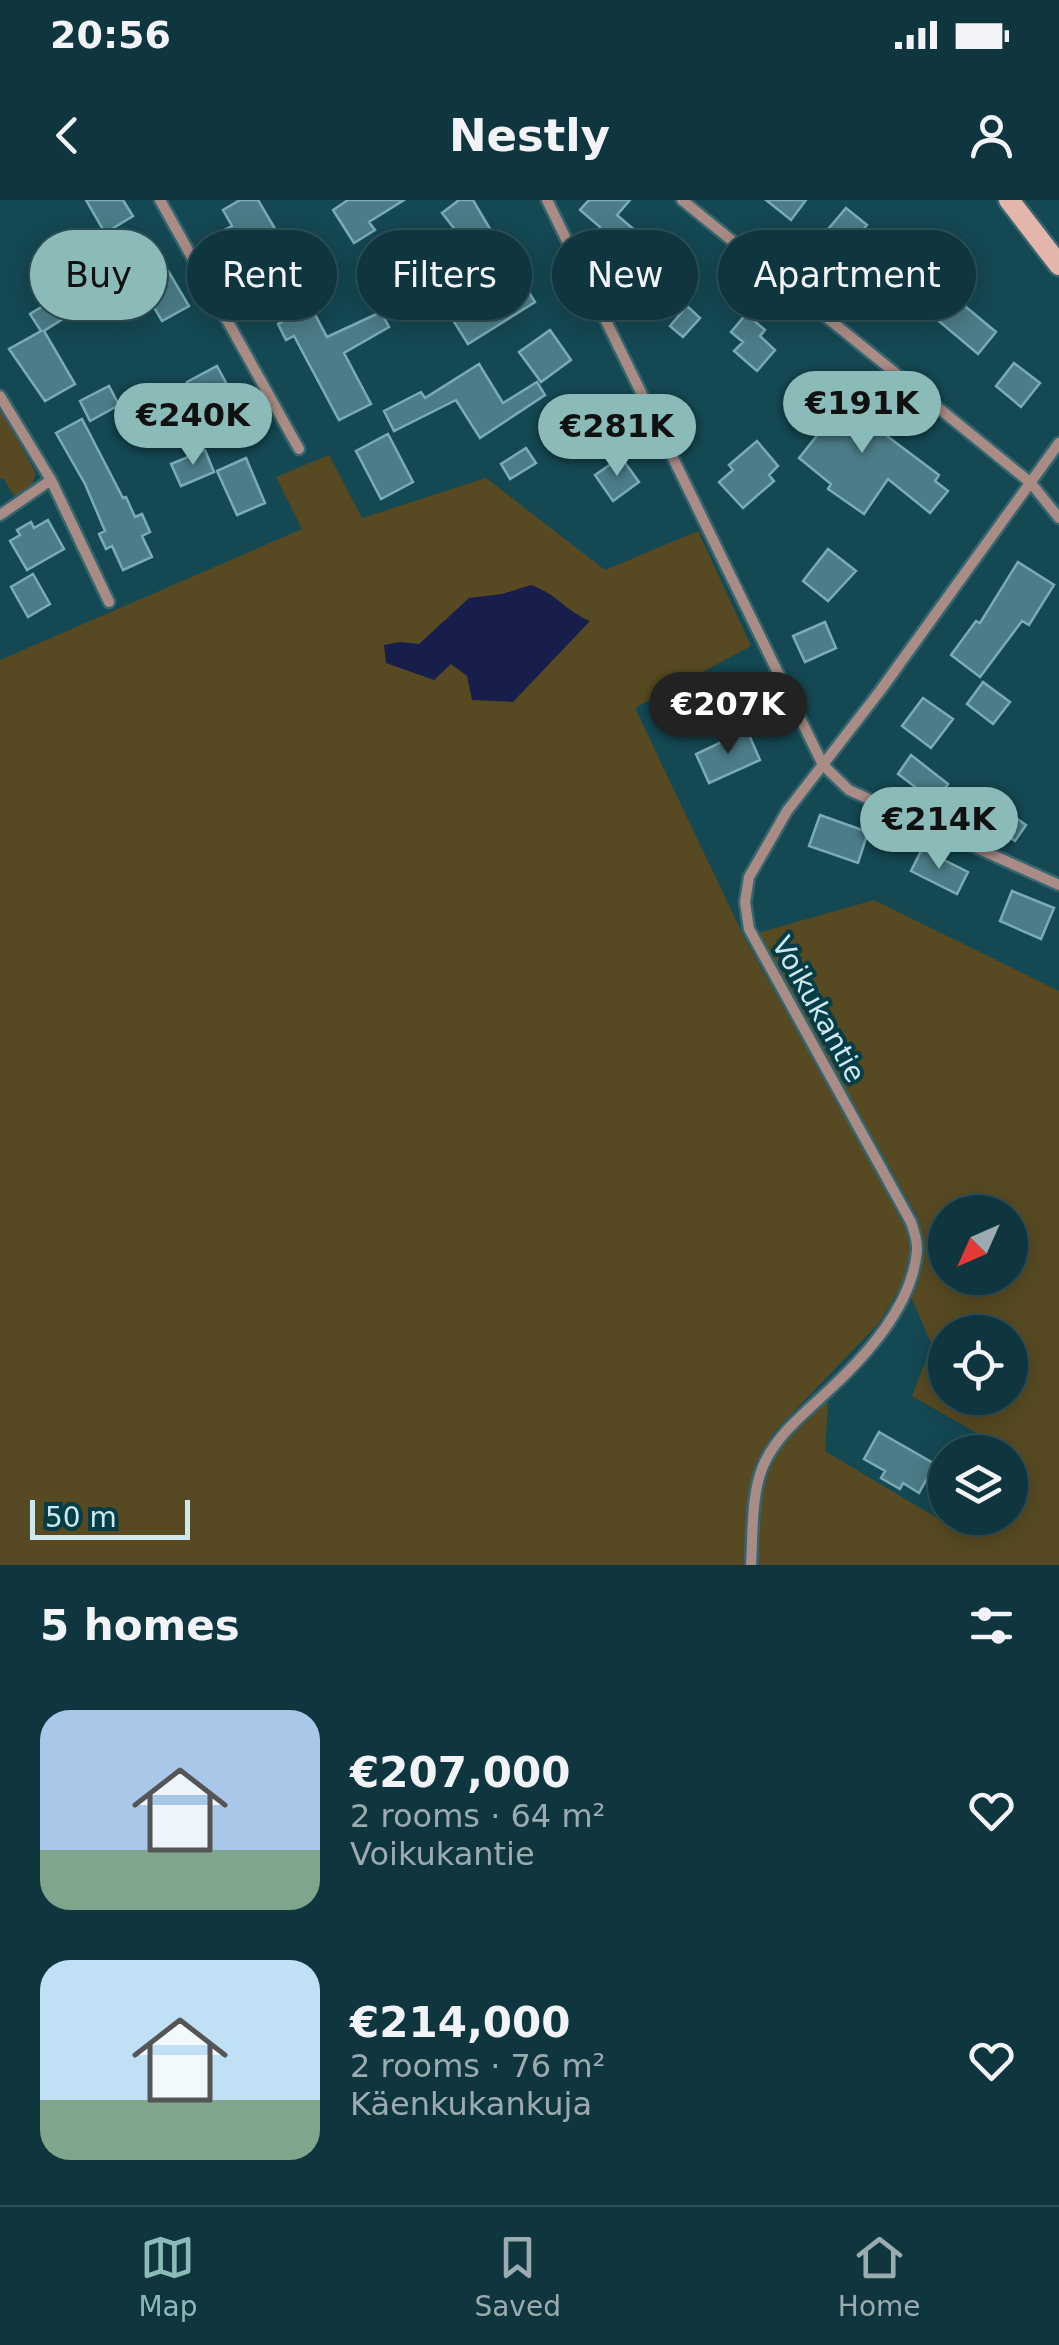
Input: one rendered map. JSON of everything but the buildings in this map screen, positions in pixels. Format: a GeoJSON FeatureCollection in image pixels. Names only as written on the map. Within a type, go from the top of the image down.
{"type":"FeatureCollection","features":[{"type":"Feature","properties":{"kind":"main road"},"geometry":{"type":"LineString","coordinates":[[1009,200],[1059,265]]}},
{"type":"Feature","properties":{"kind":"street"},"geometry":{"type":"LineString","coordinates":[[160,200],[298,449]]}},
{"type":"Feature","properties":{"kind":"street"},"geometry":{"type":"LineString","coordinates":[[547,200],[823,765],[849,790],[1059,885]]}},
{"type":"Feature","properties":{"kind":"street"},"geometry":{"type":"LineString","coordinates":[[682,200],[1030,482],[1059,518]]}},
{"type":"Feature","properties":{"kind":"street"},"geometry":{"type":"LineString","coordinates":[[0,396],[51,480],[109,602]]}},
{"type":"Feature","properties":{"kind":"street","name":"Voikukantie"},"geometry":{"type":"LineString","coordinates":[[751,1565],[762,1468],[782,1433],[832,1388],[886,1326],[908,1287],[918,1248],[911,1222],[748,930],[744,902],[748,877],[787,811],[1059,442]]}},
{"type":"Feature","properties":{"kind":"street"},"geometry":{"type":"LineString","coordinates":[[0,515],[51,480]]}},
{"type":"Feature","properties":{"kind":"shaded area"},"geometry":{"type":"Polygon","coordinates":[[[0,405],[36,474],[30,488],[14,496],[0,479],[0,405]]]}},
{"type":"Feature","properties":{"kind":"shaded area"},"geometry":{"type":"Polygon","coordinates":[[[329,455],[362,518],[486,478],[605,570],[698,531],[751,646],[635,708],[744,937],[904,1221],[911,1249],[902,1285],[879,1323],[776,1430],[755,1465],[746,1565],[0,1565],[0,660],[302,529],[276,477],[329,455]]]}},
{"type":"Feature","properties":{"kind":"shaded area"},"geometry":{"type":"Polygon","coordinates":[[[531,585],[590,621],[513,702],[472,700],[467,676],[451,664],[434,680],[386,663],[384,645],[419,644],[469,598],[531,585]]]}},
{"type":"Feature","properties":{"kind":"shaded area"},"geometry":{"type":"Polygon","coordinates":[[[874,900],[1059,991],[1059,1565],[758,1565],[762,1498],[770,1465],[790,1432],[828,1401],[825,1451],[928,1513],[928,1535],[1028,1535],[1028,1435],[980,1435],[945,1415],[1028,1415],[1028,1315],[928,1315],[928,1336],[911,1297],[925,1252],[918,1218],[758,933],[874,900]]]}},
{"type":"Feature","properties":{"kind":"shaded area"},"geometry":{"type":"Polygon","coordinates":[[[928,1355],[928,1405],[912,1396],[928,1355]]]}}]}
